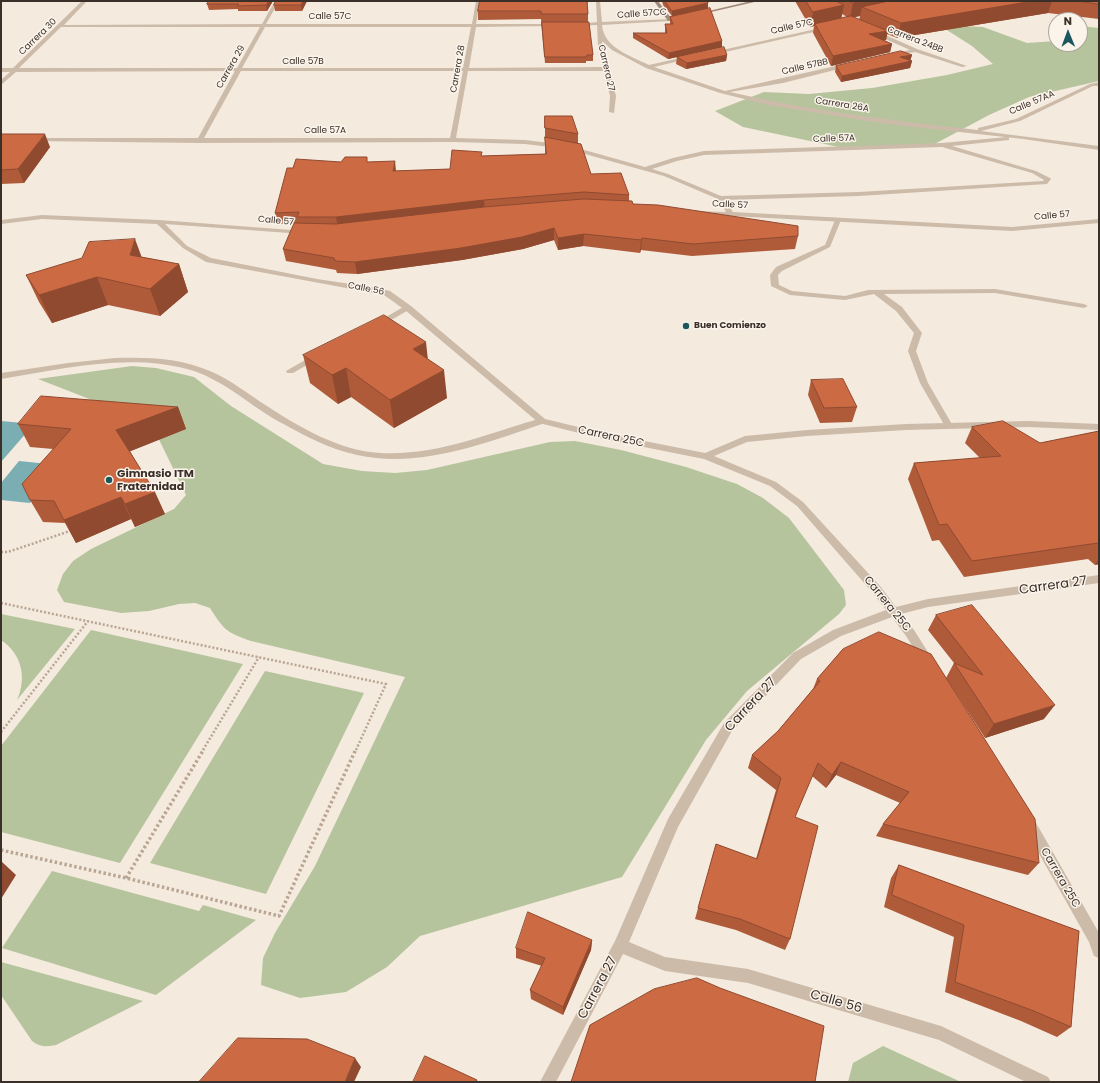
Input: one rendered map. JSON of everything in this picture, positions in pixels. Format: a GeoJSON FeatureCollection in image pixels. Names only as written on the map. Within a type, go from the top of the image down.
{"type":"FeatureCollection","features":[{"type":"Feature","properties":{"kind":"street","name":"Carrera 30"},"geometry":{"type":"LineString","coordinates":[[1,84],[85,1]]}},
{"type":"Feature","properties":{"kind":"street","name":"Carrera 29"},"geometry":{"type":"LineString","coordinates":[[199,141],[237,70],[277,1]]}},
{"type":"Feature","properties":{"kind":"street","name":"Carrera 28"},"geometry":{"type":"LineString","coordinates":[[454,140],[478,1]]}},
{"type":"Feature","properties":{"kind":"street","name":"Carrera 27"},"geometry":{"type":"LineString","coordinates":[[598,1],[600,46],[613,96],[612,112]]}},
{"type":"Feature","properties":{"kind":"street"},"geometry":{"type":"LineString","coordinates":[[656,1],[670,20]]}},
{"type":"Feature","properties":{"kind":"street","name":"Calle 57CC"},"geometry":{"type":"LineString","coordinates":[[600,28],[670,20],[757,1]]}},
{"type":"Feature","properties":{"kind":"street","name":"Calle 57C"},"geometry":{"type":"LineString","coordinates":[[61,26],[560,25]]}},
{"type":"Feature","properties":{"kind":"street"},"geometry":{"type":"LineString","coordinates":[[567,25],[600,28]]}},
{"type":"Feature","properties":{"kind":"street","name":"Carrera 26A"},"geometry":{"type":"LineString","coordinates":[[600,28],[605,41],[614,49],[648,68],[722,92],[796,107],[887,122],[1023,137],[1099,148]]}},
{"type":"Feature","properties":{"kind":"street","name":"Calle 57C"},"geometry":{"type":"LineString","coordinates":[[702,55],[827,28]]}},
{"type":"Feature","properties":{"kind":"street","name":"Carrera 24BB"},"geometry":{"type":"LineString","coordinates":[[865,28],[915,50],[964,66]]}},
{"type":"Feature","properties":{"kind":"street"},"geometry":{"type":"LineString","coordinates":[[884,57],[915,50]]}},
{"type":"Feature","properties":{"kind":"street"},"geometry":{"type":"LineString","coordinates":[[648,68],[694,57]]}},
{"type":"Feature","properties":{"kind":"street","name":"Calle 57BB"},"geometry":{"type":"LineString","coordinates":[[722,92],[770,83],[853,64]]}},
{"type":"Feature","properties":{"kind":"street","name":"Calle 57B"},"geometry":{"type":"LineString","coordinates":[[1,70],[606,69]]}},
{"type":"Feature","properties":{"kind":"street","name":"Calle 57AA"},"geometry":{"type":"LineString","coordinates":[[968,131],[1018,120],[1092,85],[1099,84]]}},
{"type":"Feature","properties":{"kind":"street","name":"Calle 57A"},"geometry":{"type":"LineString","coordinates":[[646,169],[675,159],[704,153],[942,145],[1023,137]]}},
{"type":"Feature","properties":{"kind":"street","name":"Calle 57A"},"geometry":{"type":"LineString","coordinates":[[25,140],[454,140],[525,142],[558,146],[646,169],[666,175],[720,198]]}},
{"type":"Feature","properties":{"kind":"street","name":"Calle 57"},"geometry":{"type":"LineString","coordinates":[[720,198],[859,194],[998,186],[1045,183],[1048,179],[1034,172],[942,145]]}},
{"type":"Feature","properties":{"kind":"street"},"geometry":{"type":"LineString","coordinates":[[720,198],[730,214]]}},
{"type":"Feature","properties":{"kind":"street","name":"Calle 57"},"geometry":{"type":"LineString","coordinates":[[684,211],[1012,229],[1099,221]]}},
{"type":"Feature","properties":{"kind":"street","name":"Calle 57"},"geometry":{"type":"LineString","coordinates":[[1,222],[42,217],[159,222],[312,233]]}},
{"type":"Feature","properties":{"kind":"street"},"geometry":{"type":"LineString","coordinates":[[838,220],[828,246],[779,269],[774,275],[775,286],[790,294],[845,298],[868,292],[995,291],[1084,306]]}},
{"type":"Feature","properties":{"kind":"street","name":"Calle 56"},"geometry":{"type":"LineString","coordinates":[[159,222],[185,247],[209,260],[387,293],[408,308],[542,421]]}},
{"type":"Feature","properties":{"kind":"street"},"geometry":{"type":"LineString","coordinates":[[876,292],[899,309],[918,333],[912,351],[924,383],[949,426]]}},
{"type":"Feature","properties":{"kind":"street"},"geometry":{"type":"LineString","coordinates":[[369,329],[408,308]]}},
{"type":"Feature","properties":{"kind":"street"},"geometry":{"type":"LineString","coordinates":[[290,371],[323,354]]}},
{"type":"Feature","properties":{"kind":"street"},"geometry":{"type":"LineString","coordinates":[[1,376],[102,362],[147,360],[180,365],[210,373],[281,419],[325,441],[357,452],[385,456],[416,455],[448,449],[542,421]]}},
{"type":"Feature","properties":{"kind":"street","name":"Carrera 25C"},"geometry":{"type":"LineString","coordinates":[[542,421],[599,435],[706,456],[773,484],[800,504],[876,588],[910,633],[934,672]]}},
{"type":"Feature","properties":{"kind":"street"},"geometry":{"type":"LineString","coordinates":[[706,456],[745,439],[814,432],[1028,424],[1099,427]]}},
{"type":"Feature","properties":{"kind":"street","name":"Carrera 27"},"geometry":{"type":"LineString","coordinates":[[548,1082],[620,946],[673,823],[728,726],[797,656],[837,633],[894,612],[928,603],[1099,580]]}},
{"type":"Feature","properties":{"kind":"street","name":"Carrera 25C"},"geometry":{"type":"LineString","coordinates":[[1025,816],[1094,938],[1099,951]]}},
{"type":"Feature","properties":{"kind":"street","name":"Calle 56"},"geometry":{"type":"LineString","coordinates":[[620,946],[665,964],[748,976],[940,1033],[1043,1082]]}},
{"type":"Feature","properties":{"kind":"path"},"geometry":{"type":"LineString","coordinates":[[1,552],[8,552],[70,531]]}},
{"type":"Feature","properties":{"kind":"path"},"geometry":{"type":"LineString","coordinates":[[1,603],[386,684],[279,916],[126,878],[1,850]]}},
{"type":"Feature","properties":{"kind":"path"},"geometry":{"type":"LineString","coordinates":[[1,732],[88,621]]}},
{"type":"Feature","properties":{"kind":"path"},"geometry":{"type":"LineString","coordinates":[[126,878],[259,657]]}},
{"type":"Feature","properties":{"kind":"green space"},"geometry":{"type":"Polygon","coordinates":[[[939,25],[983,27],[1027,43],[1048,42],[1048,52],[1088,52],[1088,27],[1099,28],[1099,81],[1029,97],[989,115],[929,147],[839,147],[743,127],[715,111],[764,92],[809,94],[872,88],[947,75],[993,64],[972,46],[939,25]]]}},
{"type":"Feature","properties":{"kind":"green space"},"geometry":{"type":"Polygon","coordinates":[[[132,366],[156,368],[194,377],[231,406],[323,464],[362,471],[395,473],[427,470],[550,442],[575,441],[621,450],[686,467],[737,484],[763,498],[789,518],[844,590],[846,605],[839,614],[747,691],[706,740],[622,877],[420,936],[387,967],[346,992],[300,998],[261,985],[263,958],[275,933],[315,866],[405,677],[251,641],[226,629],[210,608],[195,603],[179,604],[149,611],[121,613],[64,602],[57,590],[63,574],[73,561],[91,549],[174,509],[186,495],[151,423],[38,379],[132,366]]]}},
{"type":"Feature","properties":{"kind":"green space"},"geometry":{"type":"Polygon","coordinates":[[[1,614],[75,629],[17,700],[22,683],[21,667],[14,652],[1,640],[1,614]]]}},
{"type":"Feature","properties":{"kind":"green space"},"geometry":{"type":"Polygon","coordinates":[[[91,630],[243,664],[120,863],[1,832],[1,746],[91,630]]]}},
{"type":"Feature","properties":{"kind":"green space"},"geometry":{"type":"Polygon","coordinates":[[[265,671],[364,693],[266,894],[150,863],[265,671]]]}},
{"type":"Feature","properties":{"kind":"green space"},"geometry":{"type":"Polygon","coordinates":[[[52,871],[199,911],[203,905],[256,920],[156,995],[2,948],[52,871]]]}},
{"type":"Feature","properties":{"kind":"green space"},"geometry":{"type":"Polygon","coordinates":[[[1,962],[143,1001],[56,1045],[40,1045],[32,1041],[1,995],[1,962]]]}},
{"type":"Feature","properties":{"kind":"green space"},"geometry":{"type":"Polygon","coordinates":[[[883,1046],[961,1082],[848,1082],[853,1063],[883,1046]]]}},
{"type":"Feature","properties":{"kind":"water"},"geometry":{"type":"Polygon","coordinates":[[[1,421],[34,424],[1,462],[1,421]]]}},
{"type":"Feature","properties":{"kind":"water"},"geometry":{"type":"Polygon","coordinates":[[[19,461],[59,465],[30,503],[1,500],[1,483],[19,461]]]}},
{"type":"Feature","properties":{"kind":"building"},"geometry":{"type":"Polygon","coordinates":[[[209,1],[269,1],[266,5],[237,6],[239,4],[207,4],[209,1]]]}},
{"type":"Feature","properties":{"kind":"building"},"geometry":{"type":"Polygon","coordinates":[[[276,1],[303,1],[301,5],[274,5],[276,1]]]}},
{"type":"Feature","properties":{"kind":"building"},"geometry":{"type":"Polygon","coordinates":[[[480,1],[587,1],[588,14],[541,14],[541,11],[478,11],[480,1]]]}},
{"type":"Feature","properties":{"kind":"building"},"geometry":{"type":"Polygon","coordinates":[[[665,1],[708,1],[708,3],[672,11],[665,1]]]}},
{"type":"Feature","properties":{"kind":"building"},"geometry":{"type":"Polygon","coordinates":[[[806,1],[836,1],[844,5],[813,12],[806,1]]]}},
{"type":"Feature","properties":{"kind":"building"},"geometry":{"type":"Polygon","coordinates":[[[849,1],[864,1],[853,3],[849,1]]]}},
{"type":"Feature","properties":{"kind":"building"},"geometry":{"type":"Polygon","coordinates":[[[889,1],[1033,1],[901,23],[862,7],[889,1]]]}},
{"type":"Feature","properties":{"kind":"building"},"geometry":{"type":"Polygon","coordinates":[[[1079,1],[1099,1],[1099,4],[1079,1]]]}},
{"type":"Feature","properties":{"kind":"building"},"geometry":{"type":"Polygon","coordinates":[[[710,8],[722,41],[669,53],[633,33],[667,33],[665,24],[673,24],[670,17],[710,8]]]}},
{"type":"Feature","properties":{"kind":"building"},"geometry":{"type":"Polygon","coordinates":[[[851,16],[888,31],[869,34],[892,44],[833,56],[815,24],[851,16]]]}},
{"type":"Feature","properties":{"kind":"building"},"geometry":{"type":"Polygon","coordinates":[[[542,22],[589,22],[593,55],[587,55],[586,57],[545,57],[542,22]]]}},
{"type":"Feature","properties":{"kind":"building"},"geometry":{"type":"Polygon","coordinates":[[[724,47],[727,55],[687,63],[677,57],[724,47]]]}},
{"type":"Feature","properties":{"kind":"building"},"geometry":{"type":"Polygon","coordinates":[[[901,51],[912,55],[900,57],[912,61],[842,76],[836,66],[901,51]]]}},
{"type":"Feature","properties":{"kind":"building"},"geometry":{"type":"Polygon","coordinates":[[[545,116],[572,116],[578,134],[545,128],[545,116]]]}},
{"type":"Feature","properties":{"kind":"building"},"geometry":{"type":"Polygon","coordinates":[[[1,134],[45,134],[18,169],[1,170],[1,134]]]}},
{"type":"Feature","properties":{"kind":"building"},"geometry":{"type":"Polygon","coordinates":[[[545,137],[581,144],[591,174],[621,173],[629,195],[584,192],[484,200],[336,217],[297,217],[299,212],[275,213],[287,168],[293,168],[296,159],[341,162],[345,157],[367,157],[367,162],[395,161],[393,171],[450,169],[452,150],[482,152],[481,156],[546,154],[545,137]]]}},
{"type":"Feature","properties":{"kind":"building"},"geometry":{"type":"Polygon","coordinates":[[[584,199],[632,201],[633,204],[658,205],[798,226],[798,236],[693,244],[642,238],[641,240],[584,234],[558,238],[554,228],[522,237],[461,248],[355,262],[335,261],[334,258],[283,249],[294,223],[336,224],[484,207],[584,199]]]}},
{"type":"Feature","properties":{"kind":"building"},"geometry":{"type":"Polygon","coordinates":[[[135,239],[130,255],[179,264],[150,289],[97,277],[39,295],[26,275],[82,258],[89,242],[135,239]]]}},
{"type":"Feature","properties":{"kind":"building"},"geometry":{"type":"Polygon","coordinates":[[[384,315],[426,342],[413,349],[444,370],[390,400],[346,368],[332,375],[303,355],[384,315]]]}},
{"type":"Feature","properties":{"kind":"building"},"geometry":{"type":"Polygon","coordinates":[[[843,379],[857,407],[824,408],[811,380],[843,379]]]}},
{"type":"Feature","properties":{"kind":"building"},"geometry":{"type":"Polygon","coordinates":[[[41,396],[178,407],[116,430],[155,492],[125,504],[121,497],[64,520],[54,501],[30,500],[22,484],[71,429],[18,424],[41,396]]]}},
{"type":"Feature","properties":{"kind":"building"},"geometry":{"type":"Polygon","coordinates":[[[1003,421],[1040,443],[1099,431],[1099,544],[972,561],[947,524],[939,525],[914,463],[1001,456],[972,427],[1003,421]]]}},
{"type":"Feature","properties":{"kind":"building"},"geometry":{"type":"Polygon","coordinates":[[[972,605],[1055,705],[994,724],[954,663],[983,675],[936,615],[972,605]]]}},
{"type":"Feature","properties":{"kind":"building"},"geometry":{"type":"Polygon","coordinates":[[[879,632],[931,654],[1035,819],[1039,863],[883,824],[909,792],[841,762],[832,775],[818,763],[795,817],[818,826],[790,939],[740,919],[698,908],[716,844],[757,859],[781,778],[752,755],[778,731],[820,681],[817,679],[843,649],[879,632]]]}},
{"type":"Feature","properties":{"kind":"building"},"geometry":{"type":"Polygon","coordinates":[[[899,865],[1079,931],[1071,1027],[1034,1011],[955,982],[964,925],[892,895],[899,865]]]}},
{"type":"Feature","properties":{"kind":"building"},"geometry":{"type":"Polygon","coordinates":[[[528,912],[592,940],[563,1007],[530,990],[545,958],[516,948],[528,912]]]}},
{"type":"Feature","properties":{"kind":"building"},"geometry":{"type":"Polygon","coordinates":[[[697,978],[720,988],[824,1026],[815,1082],[571,1082],[590,1025],[654,989],[697,978]]]}},
{"type":"Feature","properties":{"kind":"building"},"geometry":{"type":"Polygon","coordinates":[[[238,1038],[307,1039],[355,1058],[345,1082],[199,1082],[238,1038]]]}},
{"type":"Feature","properties":{"kind":"building"},"geometry":{"type":"Polygon","coordinates":[[[425,1056],[477,1080],[476,1082],[413,1082],[425,1056]]]}},
{"type":"Feature","properties":{"kind":"place","name":"Buen Comienzo"},"geometry":{"type":"Point","coordinates":[686,326]}},
{"type":"Feature","properties":{"kind":"place","name":"Gimnasio ITM Fraternidad"},"geometry":{"type":"Point","coordinates":[109,480]}}]}
